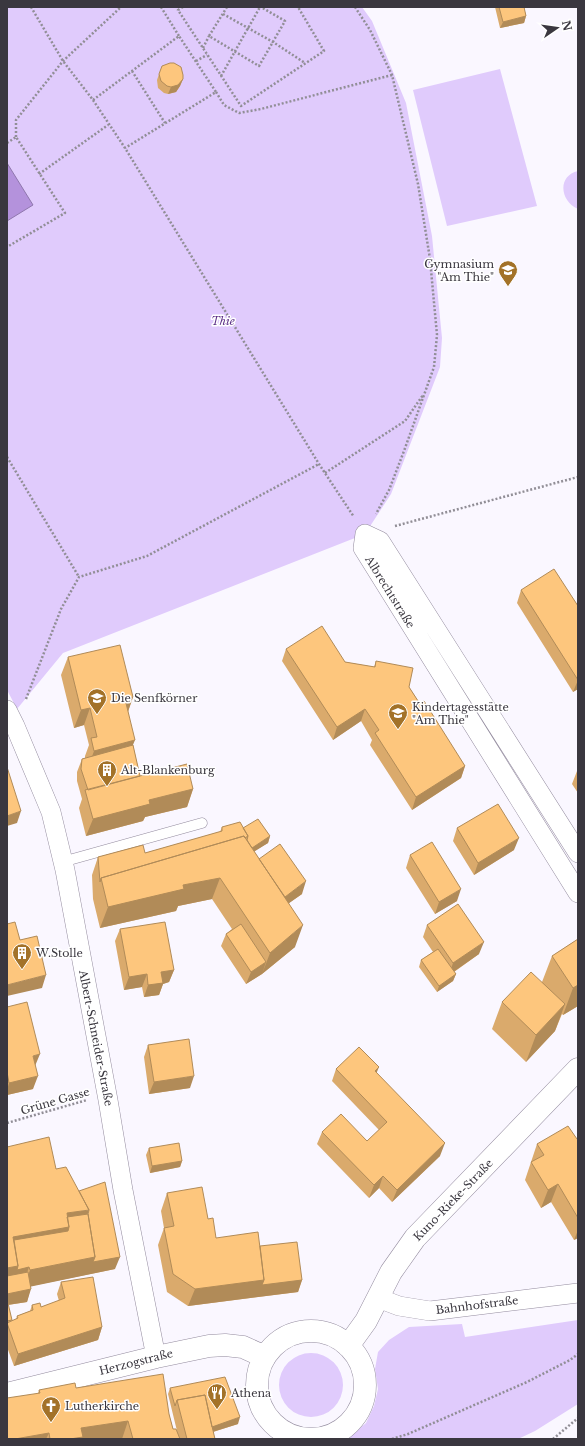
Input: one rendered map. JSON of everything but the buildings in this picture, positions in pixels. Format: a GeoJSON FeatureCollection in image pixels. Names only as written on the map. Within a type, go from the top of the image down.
{"type":"FeatureCollection","features":[{"type":"Feature","properties":{"kind":"street","name":"Albrechtstraße"},"geometry":{"type":"LineString","coordinates":[[578,853],[380,541],[365,534],[363,548],[578,893]]}},
{"type":"Feature","properties":{"kind":"street","name":"Albert-Schneider-Straße"},"geometry":{"type":"LineString","coordinates":[[11,718],[51,812],[107,1094],[156,1357]]}},
{"type":"Feature","properties":{"kind":"street","name":"Kuno-Rieke-Straße"},"geometry":{"type":"LineString","coordinates":[[348,1346],[366,1321],[391,1272],[416,1238],[578,1070]]}},
{"type":"Feature","properties":{"kind":"street","name":"Bahnhofstraße"},"geometry":{"type":"LineString","coordinates":[[378,1298],[399,1306],[430,1311],[578,1293]]}},
{"type":"Feature","properties":{"kind":"street"},"geometry":{"type":"LineString","coordinates":[[303,1332],[319,1332],[329,1334],[340,1339],[348,1346],[359,1360],[365,1387],[361,1404],[352,1420],[338,1431],[322,1438],[304,1439],[280,1428],[270,1419],[262,1408],[257,1391],[257,1382],[260,1369],[269,1350],[288,1336],[303,1332]]}},
{"type":"Feature","properties":{"kind":"street","name":"Herzogstraße"},"geometry":{"type":"LineString","coordinates":[[7,1394],[156,1357],[209,1346],[225,1345],[243,1347],[265,1357]]}},
{"type":"Feature","properties":{"kind":"lane"},"geometry":{"type":"LineString","coordinates":[[62,862],[202,823]]}},
{"type":"Feature","properties":{"kind":"path"},"geometry":{"type":"LineString","coordinates":[[31,7],[63,61],[93,100],[124,148],[319,464],[365,534]]}},
{"type":"Feature","properties":{"kind":"path"},"geometry":{"type":"LineString","coordinates":[[7,247],[65,213],[16,137],[16,120],[63,61],[121,7]]}},
{"type":"Feature","properties":{"kind":"path"},"geometry":{"type":"LineString","coordinates":[[161,7],[224,105],[239,113],[261,109],[392,75]]}},
{"type":"Feature","properties":{"kind":"path"},"geometry":{"type":"LineString","coordinates":[[183,7],[178,10],[241,106],[324,51],[298,7]]}},
{"type":"Feature","properties":{"kind":"path"},"geometry":{"type":"LineString","coordinates":[[203,48],[228,7]]}},
{"type":"Feature","properties":{"kind":"path"},"geometry":{"type":"LineString","coordinates":[[209,36],[235,52],[258,66],[285,21],[261,7],[248,27],[235,52],[221,76]]}},
{"type":"Feature","properties":{"kind":"path"},"geometry":{"type":"LineString","coordinates":[[355,7],[370,30],[392,75],[418,184],[430,260],[437,335],[434,367],[404,451],[389,490],[365,534]]}},
{"type":"Feature","properties":{"kind":"path"},"geometry":{"type":"LineString","coordinates":[[223,14],[273,42],[305,64]]}},
{"type":"Feature","properties":{"kind":"path"},"geometry":{"type":"LineString","coordinates":[[93,100],[179,36]]}},
{"type":"Feature","properties":{"kind":"path"},"geometry":{"type":"LineString","coordinates":[[196,61],[207,55]]}},
{"type":"Feature","properties":{"kind":"path"},"geometry":{"type":"LineString","coordinates":[[132,71],[165,123]]}},
{"type":"Feature","properties":{"kind":"path"},"geometry":{"type":"LineString","coordinates":[[124,148],[216,92]]}},
{"type":"Feature","properties":{"kind":"path"},"geometry":{"type":"LineString","coordinates":[[39,174],[108,125]]}},
{"type":"Feature","properties":{"kind":"path"},"geometry":{"type":"LineString","coordinates":[[7,143],[16,137]]}},
{"type":"Feature","properties":{"kind":"path"},"geometry":{"type":"LineString","coordinates":[[325,473],[404,421],[425,391]]}},
{"type":"Feature","properties":{"kind":"path"},"geometry":{"type":"LineString","coordinates":[[7,457],[79,577]]}},
{"type":"Feature","properties":{"kind":"path"},"geometry":{"type":"LineString","coordinates":[[11,718],[61,609],[79,577],[147,556],[319,464]]}},
{"type":"Feature","properties":{"kind":"path"},"geometry":{"type":"LineString","coordinates":[[365,534],[578,477]]}},
{"type":"Feature","properties":{"kind":"path","name":"Grüne Gasse"},"geometry":{"type":"LineString","coordinates":[[7,1123],[107,1094]]}},
{"type":"Feature","properties":{"kind":"path"},"geometry":{"type":"LineString","coordinates":[[392,1439],[408,1434],[527,1382],[570,1360],[578,1354]]}},
{"type":"Feature","properties":{"kind":"path"},"geometry":{"type":"LineString","coordinates":[[553,1439],[578,1418]]}},
{"type":"Feature","properties":{"kind":"green space","name":"Thie"},"geometry":{"type":"Polygon","coordinates":[[[7,7],[362,7],[372,21],[406,103],[432,236],[442,338],[440,367],[391,494],[365,534],[63,653],[17,709],[7,690],[7,7]]]}},
{"type":"Feature","properties":{"kind":"green space"},"geometry":{"type":"Polygon","coordinates":[[[500,69],[537,206],[447,226],[413,90],[500,69]]]}},
{"type":"Feature","properties":{"kind":"green space"},"geometry":{"type":"Polygon","coordinates":[[[578,171],[578,209],[567,200],[563,189],[567,178],[571,174],[578,171]]]}},
{"type":"Feature","properties":{"kind":"green space"},"geometry":{"type":"Polygon","coordinates":[[[578,1320],[578,1404],[535,1431],[518,1439],[347,1439],[366,1423],[374,1406],[378,1389],[375,1369],[378,1352],[389,1340],[409,1327],[462,1324],[465,1337],[578,1320]]]}},
{"type":"Feature","properties":{"kind":"green space"},"geometry":{"type":"Polygon","coordinates":[[[311,1353],[323,1355],[334,1362],[341,1373],[343,1385],[341,1397],[334,1408],[323,1415],[311,1417],[299,1415],[288,1408],[281,1397],[279,1385],[281,1373],[288,1362],[299,1355],[311,1353]]]}},
{"type":"Feature","properties":{"kind":"shaded area"},"geometry":{"type":"Polygon","coordinates":[[[7,163],[33,205],[7,221],[7,163]]]}},
{"type":"Feature","properties":{"kind":"place","name":"Gymnasium \"Am Thie\""},"geometry":{"type":"Point","coordinates":[508,287]}},
{"type":"Feature","properties":{"kind":"place","name":"Die Senfkörner"},"geometry":{"type":"Point","coordinates":[97,715]}},
{"type":"Feature","properties":{"kind":"place","name":"Kindertagesstätte \"Am Thie\""},"geometry":{"type":"Point","coordinates":[398,730]}},
{"type":"Feature","properties":{"kind":"place","name":"Alt-Blankenburg"},"geometry":{"type":"Point","coordinates":[107,787]}},
{"type":"Feature","properties":{"kind":"place","name":"W.Stolle"},"geometry":{"type":"Point","coordinates":[22,970]}},
{"type":"Feature","properties":{"kind":"place","name":"Athena"},"geometry":{"type":"Point","coordinates":[217,1410]}},
{"type":"Feature","properties":{"kind":"place","name":"Lutherkirche"},"geometry":{"type":"Point","coordinates":[51,1423]}}]}
